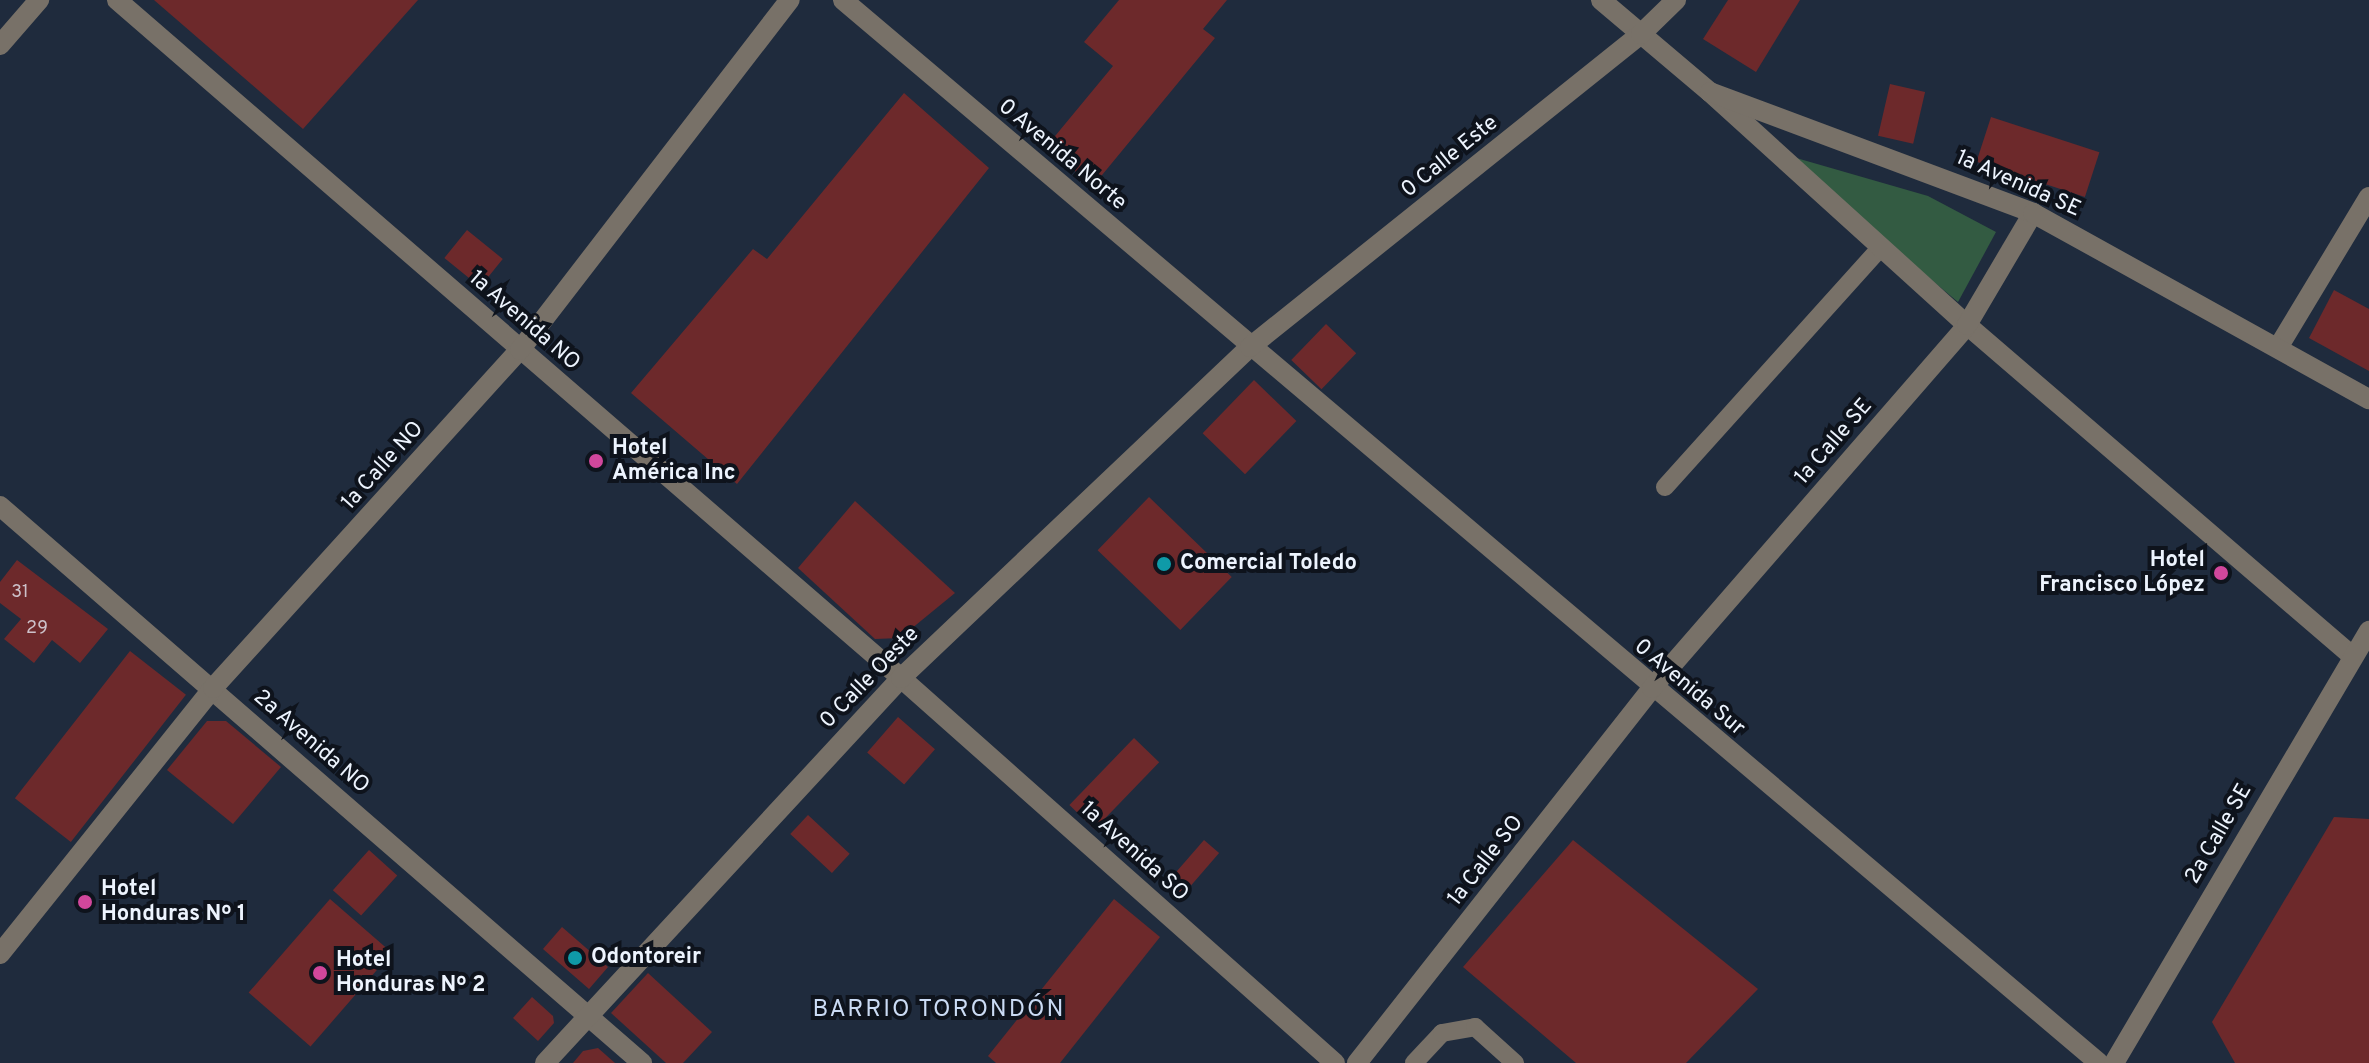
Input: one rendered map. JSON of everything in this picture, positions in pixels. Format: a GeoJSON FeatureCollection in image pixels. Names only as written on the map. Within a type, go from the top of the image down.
{"type":"FeatureCollection","features":[{"type":"Feature","properties":{"kind":"street"},"geometry":{"type":"LineString","coordinates":[[0,45],[39,0]]}},
{"type":"Feature","properties":{"kind":"street","name":"1a Avenida NO"},"geometry":{"type":"LineString","coordinates":[[117,0],[901,678]]}},
{"type":"Feature","properties":{"kind":"street","name":"1a Calle NO"},"geometry":{"type":"LineString","coordinates":[[0,954],[213,688],[520,350],[790,0]]}},
{"type":"Feature","properties":{"kind":"street","name":"0 Avenida Norte"},"geometry":{"type":"LineString","coordinates":[[843,0],[1250,347]]}},
{"type":"Feature","properties":{"kind":"street","name":"1a Avenida SE"},"geometry":{"type":"LineString","coordinates":[[1601,0],[1710,92],[2033,213],[2279,346],[2369,399]]}},
{"type":"Feature","properties":{"kind":"street","name":"0 Calle Este"},"geometry":{"type":"LineString","coordinates":[[1250,347],[1641,34],[1676,0]]}},
{"type":"Feature","properties":{"kind":"street"},"geometry":{"type":"LineString","coordinates":[[1710,92],[1967,325],[2351,655]]}},
{"type":"Feature","properties":{"kind":"street"},"geometry":{"type":"LineString","coordinates":[[2279,346],[2369,197]]}},
{"type":"Feature","properties":{"kind":"street","name":"1a Calle SE"},"geometry":{"type":"LineString","coordinates":[[1652,688],[1967,325],[2033,213]]}},
{"type":"Feature","properties":{"kind":"street","name":"0 Calle Oeste"},"geometry":{"type":"LineString","coordinates":[[545,1063],[901,678],[1250,347]]}},
{"type":"Feature","properties":{"kind":"street","name":"0 Avenida Sur"},"geometry":{"type":"LineString","coordinates":[[1250,347],[2099,1063]]}},
{"type":"Feature","properties":{"kind":"street","name":"2a Avenida NO"},"geometry":{"type":"LineString","coordinates":[[0,506],[642,1063]]}},
{"type":"Feature","properties":{"kind":"street","name":"2a Calle SE"},"geometry":{"type":"LineString","coordinates":[[2114,1063],[2351,655],[2369,631]]}},
{"type":"Feature","properties":{"kind":"street","name":"1a Avenida SO"},"geometry":{"type":"LineString","coordinates":[[901,678],[1335,1063]]}},
{"type":"Feature","properties":{"kind":"street","name":"1a Calle SO"},"geometry":{"type":"LineString","coordinates":[[1357,1063],[1652,688]]}},
{"type":"Feature","properties":{"kind":"lane"},"geometry":{"type":"LineString","coordinates":[[1665,487],[1881,247]]}},
{"type":"Feature","properties":{"kind":"lane"},"geometry":{"type":"LineString","coordinates":[[1414,1063],[1442,1033],[1475,1027],[1515,1063]]}},
{"type":"Feature","properties":{"kind":"green space"},"geometry":{"type":"Polygon","coordinates":[[[1779,153],[1928,196],[1996,232],[1958,302],[1779,153]]]}},
{"type":"Feature","properties":{"kind":"building"},"geometry":{"type":"Polygon","coordinates":[[[154,0],[418,0],[303,129],[154,0]]]}},
{"type":"Feature","properties":{"kind":"building"},"geometry":{"type":"Polygon","coordinates":[[[1119,0],[1227,0],[1203,29],[1215,38],[1093,186],[1046,147],[1113,66],[1084,42],[1119,0]]]}},
{"type":"Feature","properties":{"kind":"building"},"geometry":{"type":"Polygon","coordinates":[[[1728,0],[1800,0],[1756,72],[1703,39],[1728,0]]]}},
{"type":"Feature","properties":{"kind":"building"},"geometry":{"type":"Polygon","coordinates":[[[1890,84],[1925,92],[1913,144],[1878,136],[1890,84]]]}},
{"type":"Feature","properties":{"kind":"building"},"geometry":{"type":"Polygon","coordinates":[[[904,93],[989,168],[737,484],[631,393],[753,249],[767,259],[904,93]]]}},
{"type":"Feature","properties":{"kind":"building"},"geometry":{"type":"Polygon","coordinates":[[[1991,117],[2099,152],[2085,197],[1976,162],[1991,117]]]}},
{"type":"Feature","properties":{"kind":"building"},"geometry":{"type":"Polygon","coordinates":[[[467,230],[503,259],[480,287],[444,258],[467,230]]]}},
{"type":"Feature","properties":{"kind":"building"},"geometry":{"type":"Polygon","coordinates":[[[2334,290],[2369,309],[2369,371],[2309,338],[2334,290]]]}},
{"type":"Feature","properties":{"kind":"building"},"geometry":{"type":"Polygon","coordinates":[[[1326,324],[1356,353],[1321,389],[1291,360],[1326,324]]]}},
{"type":"Feature","properties":{"kind":"building"},"geometry":{"type":"Polygon","coordinates":[[[1254,380],[1296,421],[1245,474],[1203,433],[1254,380]]]}},
{"type":"Feature","properties":{"kind":"building","name":"Comercial Toledo"},"geometry":{"type":"Polygon","coordinates":[[[1149,497],[1232,577],[1180,630],[1098,550],[1149,497]]]}},
{"type":"Feature","properties":{"kind":"building"},"geometry":{"type":"Polygon","coordinates":[[[855,501],[955,593],[900,638],[875,639],[798,568],[855,501]]]}},
{"type":"Feature","properties":{"kind":"building"},"geometry":{"type":"Polygon","coordinates":[[[17,560],[108,629],[80,663],[52,640],[34,663],[4,639],[21,619],[0,603],[0,582],[17,560]]]}},
{"type":"Feature","properties":{"kind":"building"},"geometry":{"type":"Polygon","coordinates":[[[130,651],[186,695],[71,842],[15,798],[130,651]]]}},
{"type":"Feature","properties":{"kind":"building"},"geometry":{"type":"Polygon","coordinates":[[[898,717],[935,749],[904,785],[867,752],[898,717]]]}},
{"type":"Feature","properties":{"kind":"building"},"geometry":{"type":"Polygon","coordinates":[[[207,721],[226,721],[281,767],[233,824],[167,770],[207,721]]]}},
{"type":"Feature","properties":{"kind":"building"},"geometry":{"type":"Polygon","coordinates":[[[1134,738],[1159,762],[1095,829],[1069,805],[1134,738]]]}},
{"type":"Feature","properties":{"kind":"building"},"geometry":{"type":"Polygon","coordinates":[[[808,815],[850,854],[832,873],[790,834],[808,815]]]}},
{"type":"Feature","properties":{"kind":"building"},"geometry":{"type":"Polygon","coordinates":[[[2334,817],[2369,819],[2369,1063],[2235,1063],[2212,1022],[2334,817]]]}},
{"type":"Feature","properties":{"kind":"building"},"geometry":{"type":"Polygon","coordinates":[[[1204,840],[1219,853],[1183,895],[1168,882],[1204,840]]]}},
{"type":"Feature","properties":{"kind":"building"},"geometry":{"type":"Polygon","coordinates":[[[1573,840],[1758,989],[1686,1063],[1576,1063],[1463,967],[1573,840]]]}},
{"type":"Feature","properties":{"kind":"building"},"geometry":{"type":"Polygon","coordinates":[[[369,850],[397,875],[361,916],[333,890],[369,850]]]}},
{"type":"Feature","properties":{"kind":"building","name":"Hotel Honduras Nº 2"},"geometry":{"type":"Polygon","coordinates":[[[330,899],[392,953],[311,1046],[249,993],[330,899]]]}},
{"type":"Feature","properties":{"kind":"building"},"geometry":{"type":"Polygon","coordinates":[[[1114,899],[1160,937],[1060,1063],[996,1063],[988,1056],[1114,899]]]}},
{"type":"Feature","properties":{"kind":"building","name":"Odontoreir"},"geometry":{"type":"Polygon","coordinates":[[[562,927],[608,967],[589,989],[543,949],[562,927]]]}},
{"type":"Feature","properties":{"kind":"building"},"geometry":{"type":"Polygon","coordinates":[[[648,973],[712,1032],[683,1063],[666,1063],[611,1013],[648,973]]]}},
{"type":"Feature","properties":{"kind":"building"},"geometry":{"type":"Polygon","coordinates":[[[532,997],[553,1016],[554,1023],[538,1041],[513,1018],[532,997]]]}},
{"type":"Feature","properties":{"kind":"building"},"geometry":{"type":"Polygon","coordinates":[[[598,1048],[615,1063],[573,1063],[583,1051],[598,1048]]]}},
{"type":"Feature","properties":{"kind":"place","name":"Hotel América Inc"},"geometry":{"type":"Point","coordinates":[596,461]}},
{"type":"Feature","properties":{"kind":"place","name":"Comercial Toledo"},"geometry":{"type":"Point","coordinates":[1164,564]}},
{"type":"Feature","properties":{"kind":"place","name":"Hotel Francisco López"},"geometry":{"type":"Point","coordinates":[2221,573]}},
{"type":"Feature","properties":{"kind":"place","name":"Hotel Honduras Nº 1"},"geometry":{"type":"Point","coordinates":[85,902]}},
{"type":"Feature","properties":{"kind":"place","name":"Odontoreir"},"geometry":{"type":"Point","coordinates":[575,958]}},
{"type":"Feature","properties":{"kind":"place","name":"Hotel Honduras Nº 2"},"geometry":{"type":"Point","coordinates":[320,973]}},
{"type":"Feature","properties":{"kind":"district","name":"BARRIO TORONDÓN"},"geometry":{"type":"Point","coordinates":[939,1011]}}]}
